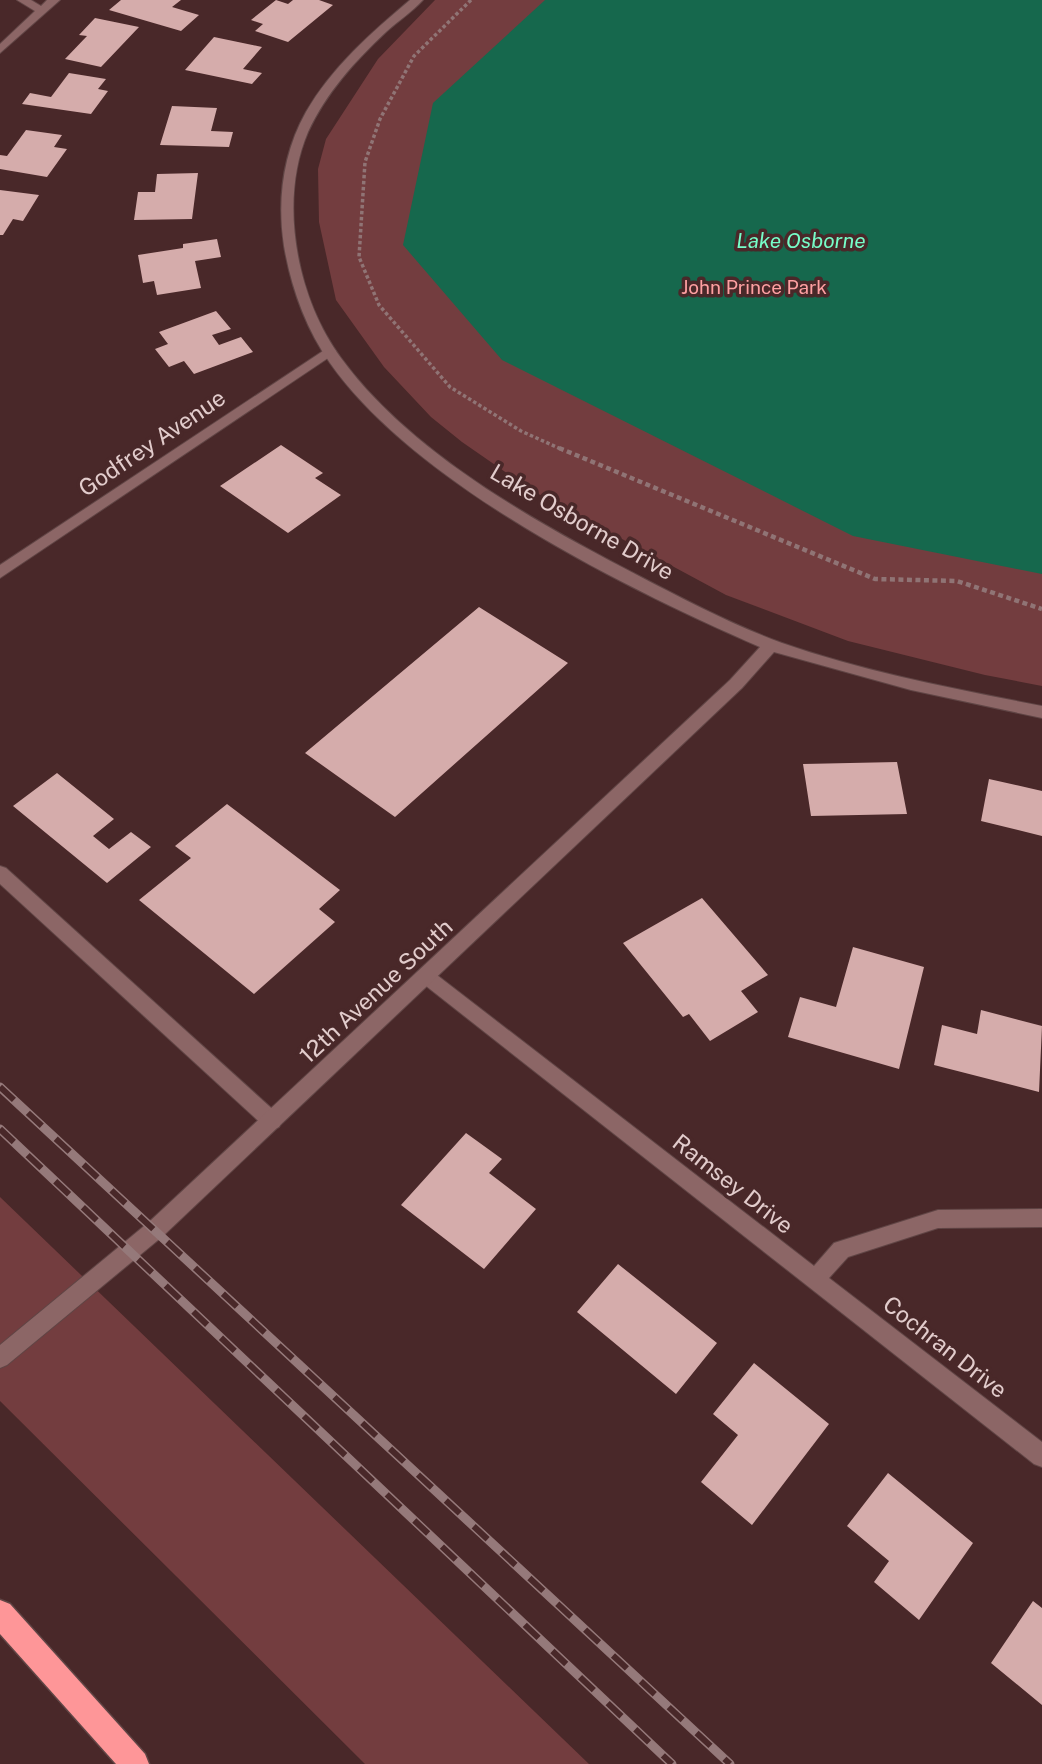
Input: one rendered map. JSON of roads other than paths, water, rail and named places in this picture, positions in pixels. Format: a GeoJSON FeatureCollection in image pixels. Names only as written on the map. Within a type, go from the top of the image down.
{"type":"FeatureCollection","features":[{"type":"Feature","properties":{"kind":"highway"},"geometry":{"type":"LineString","coordinates":[[0,1614],[135,1764]]}},
{"type":"Feature","properties":{"kind":"street"},"geometry":{"type":"LineString","coordinates":[[23,0],[41,10]]}},
{"type":"Feature","properties":{"kind":"street"},"geometry":{"type":"LineString","coordinates":[[0,50],[54,0]]}},
{"type":"Feature","properties":{"kind":"street","name":"Lake Osborne Drive"},"geometry":{"type":"LineString","coordinates":[[417,0],[376,34],[339,72],[302,133],[292,162],[288,191],[288,234],[298,280],[329,351],[379,410],[415,442],[475,488],[547,533],[663,595],[771,645],[909,685],[1042,712]]}},
{"type":"Feature","properties":{"kind":"street","name":"Godfrey Avenue"},"geometry":{"type":"LineString","coordinates":[[0,573],[329,351]]}},
{"type":"Feature","properties":{"kind":"street","name":"12th Avenue South"},"geometry":{"type":"LineString","coordinates":[[0,1358],[132,1251],[427,977],[736,684],[771,645]]}},
{"type":"Feature","properties":{"kind":"street"},"geometry":{"type":"LineString","coordinates":[[0,873],[272,1121]]}},
{"type":"Feature","properties":{"kind":"street","name":"Ramsey Drive"},"geometry":{"type":"LineString","coordinates":[[427,977],[815,1279]]}},
{"type":"Feature","properties":{"kind":"street"},"geometry":{"type":"LineString","coordinates":[[815,1279],[841,1250],[938,1219],[1042,1218]]}},
{"type":"Feature","properties":{"kind":"street","name":"Cochran Drive"},"geometry":{"type":"LineString","coordinates":[[815,1279],[1042,1456]]}},
{"type":"Feature","properties":{"kind":"water","name":"Lake Osborne"},"geometry":{"type":"Polygon","coordinates":[[[545,0],[1042,0],[1042,574],[853,536],[502,360],[403,245],[433,103],[545,0]]]}},
{"type":"Feature","properties":{"kind":"railway"},"geometry":{"type":"LineString","coordinates":[[0,1087],[730,1764]]}},
{"type":"Feature","properties":{"kind":"railway"},"geometry":{"type":"LineString","coordinates":[[0,1129],[672,1764]]}},
{"type":"Feature","properties":{"kind":"park label","name":"John Prince Park"},"geometry":{"type":"Point","coordinates":[754,287]}}]}
